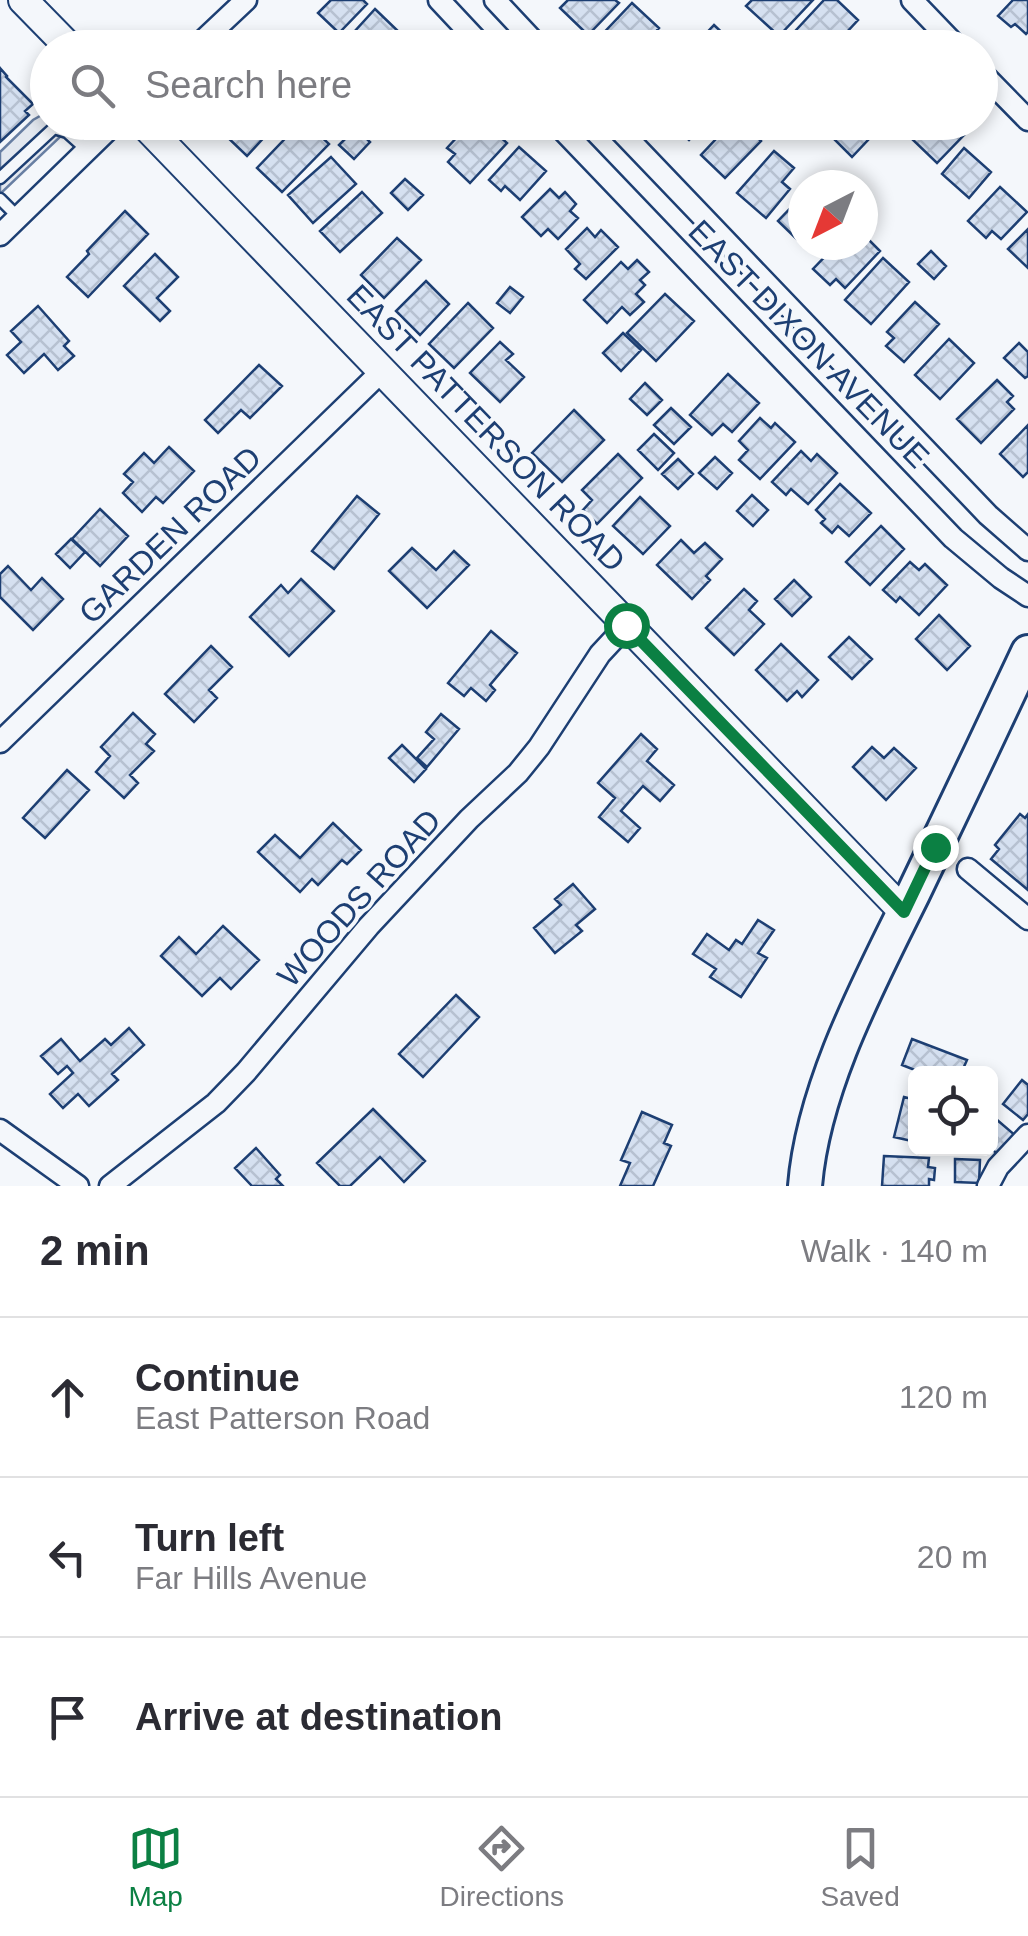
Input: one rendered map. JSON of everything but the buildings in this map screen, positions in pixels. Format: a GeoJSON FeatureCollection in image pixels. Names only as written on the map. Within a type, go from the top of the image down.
{"type":"FeatureCollection","features":[{"type":"Feature","properties":{"kind":"main road"},"geometry":{"type":"LineString","coordinates":[[24,0],[53,30]]}},
{"type":"Feature","properties":{"kind":"main road","name":"EAST PATTERSON ROAD"},"geometry":{"type":"LineString","coordinates":[[159,140],[904,912]]}},
{"type":"Feature","properties":{"kind":"main road"},"geometry":{"type":"LineString","coordinates":[[805,1186],[808,1153],[822,1100],[860,1004],[1028,652]]}},
{"type":"Feature","properties":{"kind":"street"},"geometry":{"type":"LineString","coordinates":[[214,30],[246,0]]}},
{"type":"Feature","properties":{"kind":"street"},"geometry":{"type":"LineString","coordinates":[[438,0],[467,30]]}},
{"type":"Feature","properties":{"kind":"street"},"geometry":{"type":"LineString","coordinates":[[495,0],[523,30]]}},
{"type":"Feature","properties":{"kind":"street"},"geometry":{"type":"LineString","coordinates":[[912,0],[941,30]]}},
{"type":"Feature","properties":{"kind":"street"},"geometry":{"type":"LineString","coordinates":[[998,89],[1028,120]]}},
{"type":"Feature","properties":{"kind":"street"},"geometry":{"type":"LineString","coordinates":[[0,235],[97,140]]}},
{"type":"Feature","properties":{"kind":"street","name":"EAST DIXON AVENUE"},"geometry":{"type":"LineString","coordinates":[[573,140],[952,538],[1028,596]]}},
{"type":"Feature","properties":{"kind":"street","name":"EAST DIXON AVENUE"},"geometry":{"type":"LineString","coordinates":[[629,140],[988,515],[1028,550]]}},
{"type":"Feature","properties":{"kind":"street","name":"GARDEN ROAD"},"geometry":{"type":"LineString","coordinates":[[0,742],[382,370]]}},
{"type":"Feature","properties":{"kind":"street","name":"WOODS ROAD"},"geometry":{"type":"LineString","coordinates":[[110,1186],[216,1102],[246,1072],[369,926],[469,819],[518,773],[600,654],[626,625]]}},
{"type":"Feature","properties":{"kind":"street"},"geometry":{"type":"LineString","coordinates":[[968,869],[1028,918]]}},
{"type":"Feature","properties":{"kind":"street"},"geometry":{"type":"LineString","coordinates":[[0,1130],[78,1186]]}},
{"type":"Feature","properties":{"kind":"street"},"geometry":{"type":"LineString","coordinates":[[988,1186],[998,1167],[1028,1135]]}},
{"type":"Feature","properties":{"kind":"lane"},"geometry":{"type":"LineString","coordinates":[[0,178],[41,140]]}},
{"type":"Feature","properties":{"kind":"lane"},"geometry":{"type":"LineString","coordinates":[[76,140],[87,150]]}},
{"type":"Feature","properties":{"kind":"lane"},"geometry":{"type":"LineString","coordinates":[[0,199],[18,217]]}},
{"type":"Feature","properties":{"kind":"shaded area"},"geometry":{"type":"Polygon","coordinates":[[[30,123],[30,140],[57,140],[0,194],[0,152],[30,123]]]}},
{"type":"Feature","properties":{"kind":"route"},"geometry":{"type":"LineString","coordinates":[[626,625],[904,912],[935,847]]}}]}
